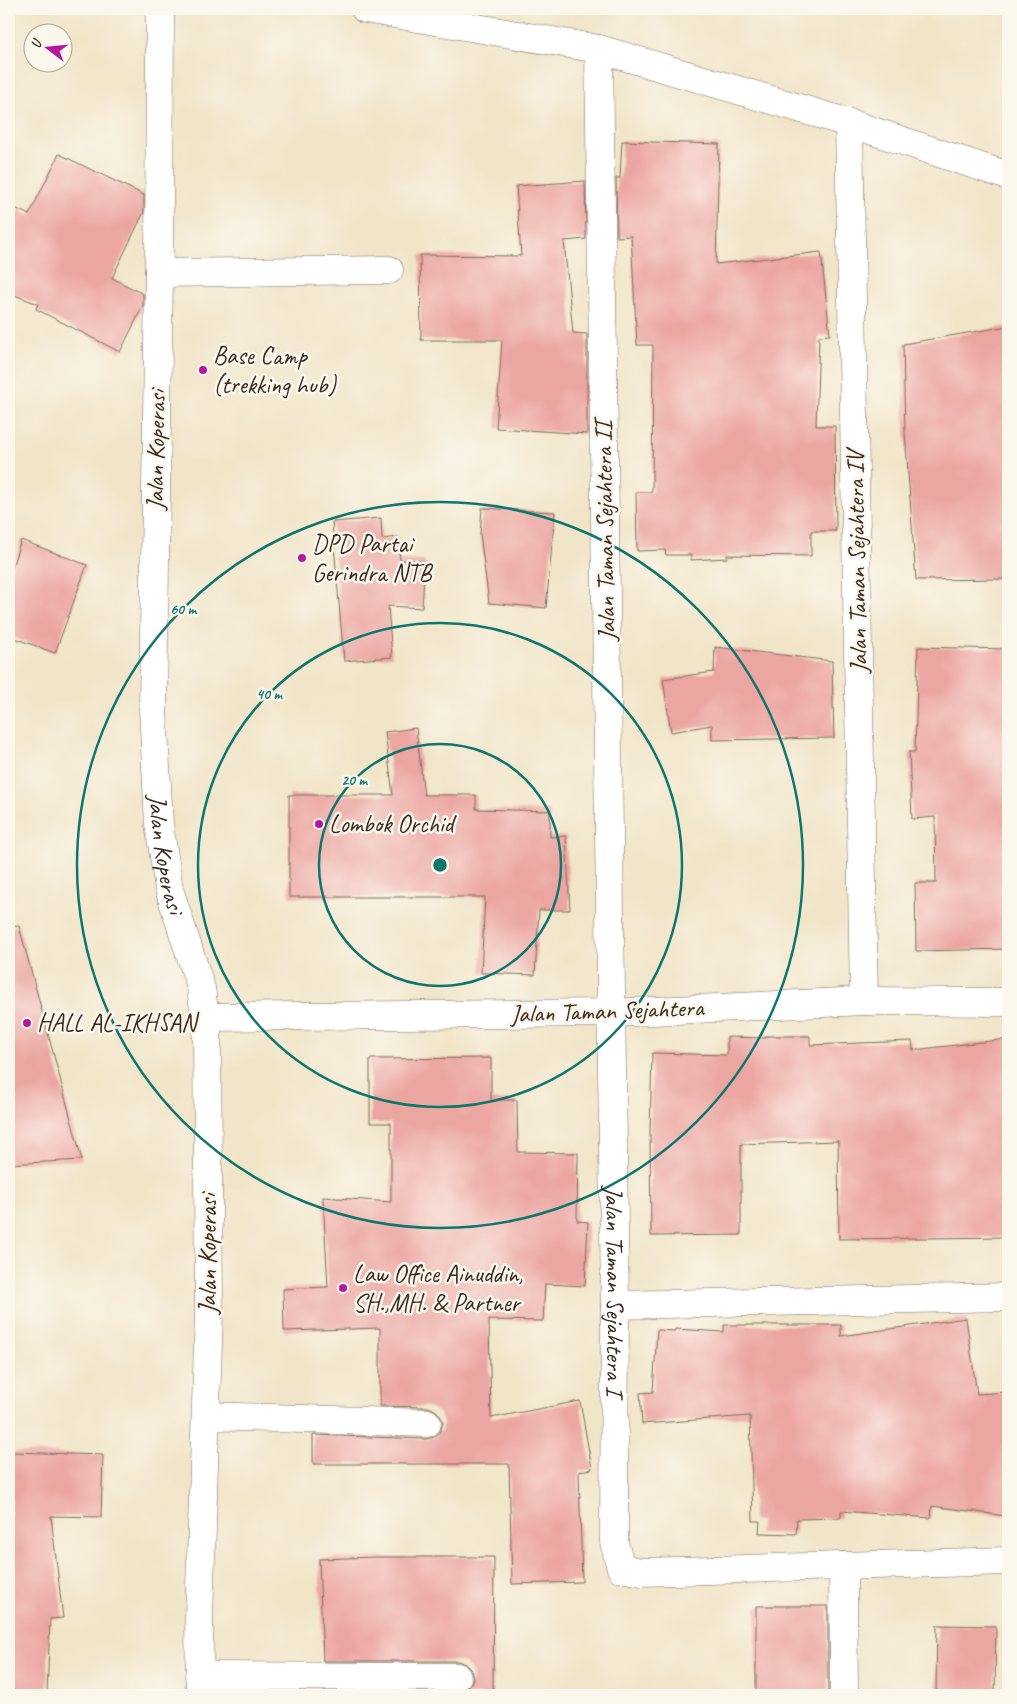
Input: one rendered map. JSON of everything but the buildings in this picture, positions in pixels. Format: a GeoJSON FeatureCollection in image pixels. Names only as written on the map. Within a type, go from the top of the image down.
{"type":"FeatureCollection","features":[{"type":"Feature","properties":{"kind":"street","name":"Jalan Koperasi"},"geometry":{"type":"LineString","coordinates":[[160,9],[159,273],[153,709],[159,824],[168,889],[201,988],[206,1017],[209,1313],[200,1618],[200,1686]]}},
{"type":"Feature","properties":{"kind":"street"},"geometry":{"type":"LineString","coordinates":[[365,9],[599,49],[848,123],[1008,176]]}},
{"type":"Feature","properties":{"kind":"street","name":"Jalan Taman Sejahtera II"},"geometry":{"type":"LineString","coordinates":[[599,49],[611,1013]]}},
{"type":"Feature","properties":{"kind":"street","name":"Jalan Taman Sejahtera IV"},"geometry":{"type":"LineString","coordinates":[[848,123],[864,1002]]}},
{"type":"Feature","properties":{"kind":"street"},"geometry":{"type":"LineString","coordinates":[[159,273],[389,270]]}},
{"type":"Feature","properties":{"kind":"street","name":"Jalan Taman Sejahtera"},"geometry":{"type":"LineString","coordinates":[[206,1017],[611,1013],[864,1002],[1008,1002]]}},
{"type":"Feature","properties":{"kind":"street","name":"Jalan Taman Sejahtera I"},"geometry":{"type":"LineString","coordinates":[[611,1013],[615,1305],[614,1542],[621,1568],[642,1572],[843,1566]]}},
{"type":"Feature","properties":{"kind":"street"},"geometry":{"type":"LineString","coordinates":[[615,1305],[1008,1297]]}},
{"type":"Feature","properties":{"kind":"street"},"geometry":{"type":"LineString","coordinates":[[206,1416],[426,1423]]}},
{"type":"Feature","properties":{"kind":"street"},"geometry":{"type":"LineString","coordinates":[[844,1695],[843,1566],[1008,1562]]}},
{"type":"Feature","properties":{"kind":"street"},"geometry":{"type":"LineString","coordinates":[[200,1686],[457,1677]]}},
{"type":"Feature","properties":{"kind":"place","name":"Base Camp (trekking hub)"},"geometry":{"type":"Point","coordinates":[203,370]}},
{"type":"Feature","properties":{"kind":"place","name":"DPD Partai Gerindra NTB"},"geometry":{"type":"Point","coordinates":[302,558]}},
{"type":"Feature","properties":{"kind":"place","name":"Lombok Orchid"},"geometry":{"type":"Point","coordinates":[319,824]}},
{"type":"Feature","properties":{"kind":"place","name":"HALL AL-IKHSAN"},"geometry":{"type":"Point","coordinates":[27,1023]}},
{"type":"Feature","properties":{"kind":"place","name":"Law Office Ainuddin, SH.,MH. & Partner"},"geometry":{"type":"Point","coordinates":[343,1288]}}]}
